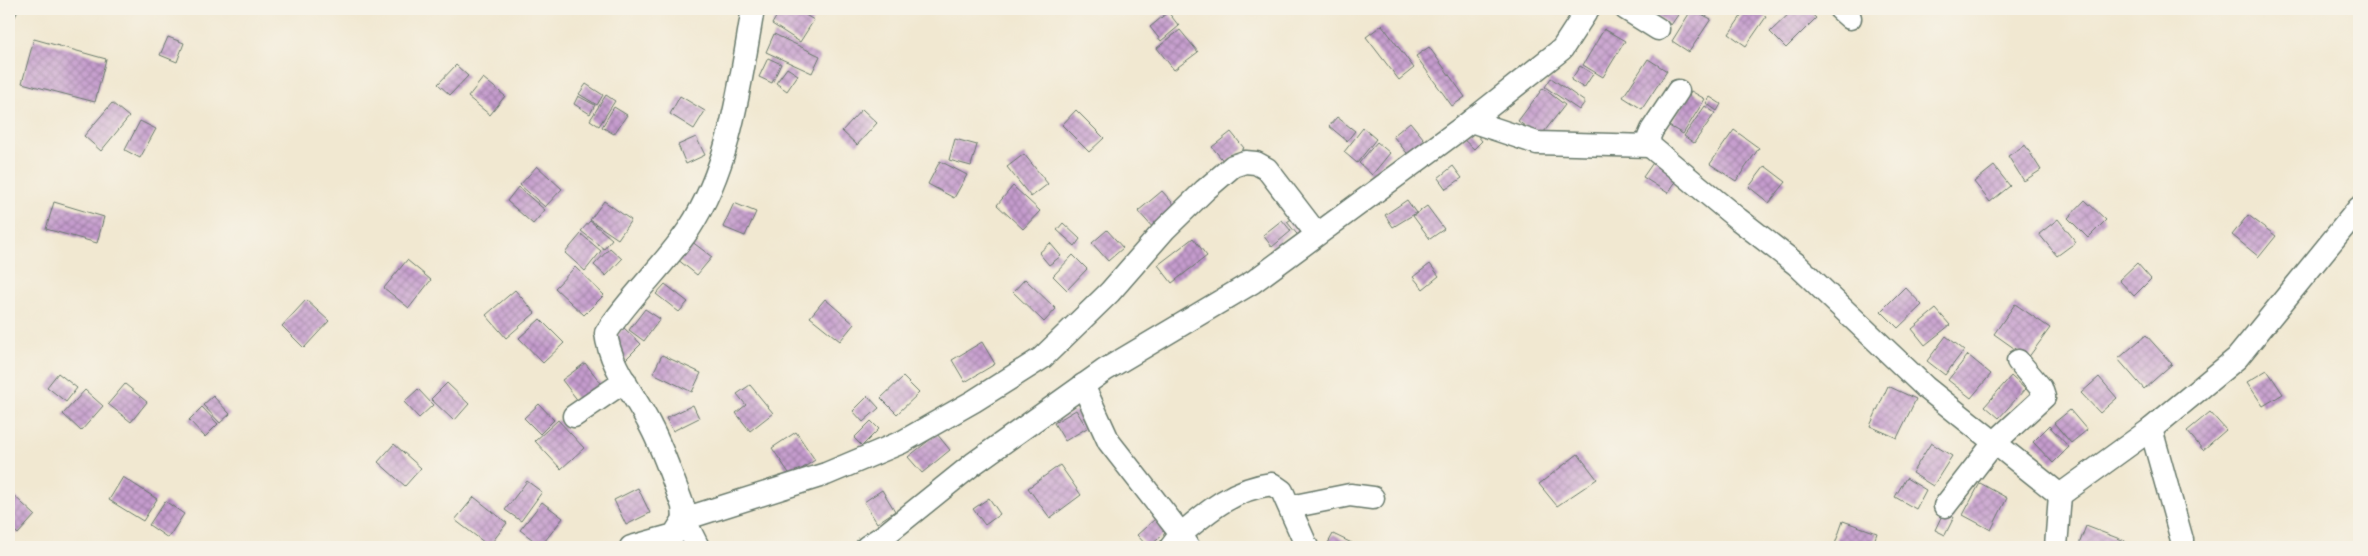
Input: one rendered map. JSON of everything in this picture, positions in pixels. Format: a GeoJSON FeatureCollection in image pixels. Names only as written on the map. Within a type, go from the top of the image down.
{"type":"FeatureCollection","features":[{"type":"Feature","properties":{"kind":"street"},"geometry":{"type":"LineString","coordinates":[[698,547],[684,519],[683,506],[651,426],[610,354],[606,333],[632,296],[675,250],[706,200],[730,129],[753,9]]}},
{"type":"Feature","properties":{"kind":"street"},"geometry":{"type":"LineString","coordinates":[[1626,9],[1658,29]]}},
{"type":"Feature","properties":{"kind":"street"},"geometry":{"type":"LineString","coordinates":[[866,547],[885,536],[973,464],[1083,386],[1253,282],[1316,233],[1470,121],[1562,49],[1584,10]]}},
{"type":"Feature","properties":{"kind":"street"},"geometry":{"type":"LineString","coordinates":[[1650,146],[1649,137],[1652,130],[1678,91]]}},
{"type":"Feature","properties":{"kind":"street"},"geometry":{"type":"LineString","coordinates":[[1470,121],[1536,143],[1650,146],[1738,220],[1796,264],[1925,387],[2060,495]]}},
{"type":"Feature","properties":{"kind":"street"},"geometry":{"type":"LineString","coordinates":[[631,547],[674,535],[684,519],[826,474],[902,442],[1042,358],[1110,292],[1165,229],[1233,166],[1245,162],[1256,163],[1267,169],[1316,233]]}},
{"type":"Feature","properties":{"kind":"street"},"geometry":{"type":"LineString","coordinates":[[2056,547],[2060,495],[2151,429],[2237,358],[2359,208]]}},
{"type":"Feature","properties":{"kind":"street"},"geometry":{"type":"LineString","coordinates":[[1945,506],[1994,443],[2044,397],[2042,388],[2018,361]]}},
{"type":"Feature","properties":{"kind":"street"},"geometry":{"type":"LineString","coordinates":[[574,416],[625,381]]}},
{"type":"Feature","properties":{"kind":"street"},"geometry":{"type":"LineString","coordinates":[[1083,386],[1109,442],[1180,543],[1213,507],[1260,485],[1272,484],[1282,491],[1307,547]]}},
{"type":"Feature","properties":{"kind":"street"},"geometry":{"type":"LineString","coordinates":[[2151,429],[2182,540],[2182,547]]}},
{"type":"Feature","properties":{"kind":"street"},"geometry":{"type":"LineString","coordinates":[[1290,507],[1350,495],[1373,498]]}},
{"type":"Feature","properties":{"kind":"street"},"geometry":{"type":"LineString","coordinates":[[664,538],[693,547]]}},
{"type":"Feature","properties":{"kind":"building"},"geometry":{"type":"Polygon","coordinates":[[[9,9],[19,9],[9,28],[9,9]]]}},
{"type":"Feature","properties":{"kind":"building"},"geometry":{"type":"Polygon","coordinates":[[[781,9],[795,9],[814,20],[800,42],[772,24],[781,9]]]}},
{"type":"Feature","properties":{"kind":"building"},"geometry":{"type":"Polygon","coordinates":[[[1647,9],[1682,9],[1671,25],[1647,9]]]}},
{"type":"Feature","properties":{"kind":"building"},"geometry":{"type":"Polygon","coordinates":[[[1692,9],[1711,19],[1689,52],[1672,41],[1692,9]]]}},
{"type":"Feature","properties":{"kind":"building"},"geometry":{"type":"Polygon","coordinates":[[[1746,9],[1754,9],[1766,17],[1746,46],[1729,34],[1746,9]]]}},
{"type":"Feature","properties":{"kind":"building"},"geometry":{"type":"Polygon","coordinates":[[[1794,9],[1806,9],[1816,18],[1786,48],[1770,32],[1794,9]]]}},
{"type":"Feature","properties":{"kind":"building"},"geometry":{"type":"Polygon","coordinates":[[[1168,12],[1179,26],[1161,41],[1150,27],[1168,12]]]}},
{"type":"Feature","properties":{"kind":"building"},"geometry":{"type":"Polygon","coordinates":[[[1382,25],[1414,68],[1399,80],[1366,37],[1382,25]]]}},
{"type":"Feature","properties":{"kind":"building"},"geometry":{"type":"Polygon","coordinates":[[[1604,29],[1625,41],[1603,77],[1583,65],[1604,29]]]}},
{"type":"Feature","properties":{"kind":"building"},"geometry":{"type":"Polygon","coordinates":[[[1180,30],[1198,52],[1174,70],[1157,48],[1180,30]]]}},
{"type":"Feature","properties":{"kind":"building"},"geometry":{"type":"Polygon","coordinates":[[[774,34],[820,56],[812,73],[766,52],[774,34]]]}},
{"type":"Feature","properties":{"kind":"building"},"geometry":{"type":"Polygon","coordinates":[[[168,37],[184,43],[177,62],[160,55],[168,37]]]}},
{"type":"Feature","properties":{"kind":"building"},"geometry":{"type":"Polygon","coordinates":[[[34,39],[106,59],[95,102],[22,83],[34,39]]]}},
{"type":"Feature","properties":{"kind":"building"},"geometry":{"type":"Polygon","coordinates":[[[1429,47],[1465,97],[1452,106],[1416,56],[1429,47]]]}},
{"type":"Feature","properties":{"kind":"building"},"geometry":{"type":"Polygon","coordinates":[[[768,58],[781,64],[772,83],[759,77],[768,58]]]}},
{"type":"Feature","properties":{"kind":"building"},"geometry":{"type":"Polygon","coordinates":[[[1648,59],[1667,71],[1642,109],[1623,97],[1648,59]]]}},
{"type":"Feature","properties":{"kind":"building"},"geometry":{"type":"Polygon","coordinates":[[[456,65],[468,76],[450,95],[438,84],[456,65]]]}},
{"type":"Feature","properties":{"kind":"building"},"geometry":{"type":"Polygon","coordinates":[[[1580,66],[1593,74],[1584,88],[1571,80],[1580,66]]]}},
{"type":"Feature","properties":{"kind":"building"},"geometry":{"type":"Polygon","coordinates":[[[787,68],[798,75],[787,91],[776,83],[787,68]]]}},
{"type":"Feature","properties":{"kind":"building"},"geometry":{"type":"Polygon","coordinates":[[[483,78],[505,96],[490,115],[468,97],[483,78]]]}},
{"type":"Feature","properties":{"kind":"building"},"geometry":{"type":"Polygon","coordinates":[[[1551,78],[1585,102],[1579,110],[1545,87],[1551,78]]]}},
{"type":"Feature","properties":{"kind":"building"},"geometry":{"type":"Polygon","coordinates":[[[586,84],[603,95],[597,105],[579,94],[586,84]]]}},
{"type":"Feature","properties":{"kind":"building"},"geometry":{"type":"Polygon","coordinates":[[[1543,88],[1565,105],[1540,137],[1518,121],[1543,88]]]}},
{"type":"Feature","properties":{"kind":"building"},"geometry":{"type":"Polygon","coordinates":[[[1691,91],[1705,99],[1683,134],[1669,126],[1691,91]]]}},
{"type":"Feature","properties":{"kind":"building"},"geometry":{"type":"Polygon","coordinates":[[[606,95],[615,101],[599,126],[590,120],[606,95]]]}},
{"type":"Feature","properties":{"kind":"building"},"geometry":{"type":"Polygon","coordinates":[[[578,96],[595,105],[590,114],[574,104],[578,96]]]}},
{"type":"Feature","properties":{"kind":"building"},"geometry":{"type":"Polygon","coordinates":[[[680,96],[705,111],[694,129],[670,114],[680,96]]]}},
{"type":"Feature","properties":{"kind":"building"},"geometry":{"type":"Polygon","coordinates":[[[1710,97],[1721,104],[1717,111],[1706,103],[1710,97]]]}},
{"type":"Feature","properties":{"kind":"building"},"geometry":{"type":"Polygon","coordinates":[[[112,103],[129,117],[101,151],[84,136],[112,103]]]}},
{"type":"Feature","properties":{"kind":"building"},"geometry":{"type":"Polygon","coordinates":[[[1705,106],[1715,113],[1694,143],[1684,136],[1705,106]]]}},
{"type":"Feature","properties":{"kind":"building"},"geometry":{"type":"Polygon","coordinates":[[[614,107],[627,115],[614,134],[602,127],[614,107]]]}},
{"type":"Feature","properties":{"kind":"building"},"geometry":{"type":"Polygon","coordinates":[[[862,109],[877,123],[857,145],[842,131],[862,109]]]}},
{"type":"Feature","properties":{"kind":"building"},"geometry":{"type":"Polygon","coordinates":[[[1076,110],[1104,138],[1089,152],[1062,125],[1076,110]]]}},
{"type":"Feature","properties":{"kind":"building"},"geometry":{"type":"Polygon","coordinates":[[[1337,117],[1355,131],[1347,141],[1329,126],[1337,117]]]}},
{"type":"Feature","properties":{"kind":"building"},"geometry":{"type":"Polygon","coordinates":[[[140,121],[156,129],[140,158],[125,150],[140,121]]]}},
{"type":"Feature","properties":{"kind":"building"},"geometry":{"type":"Polygon","coordinates":[[[1410,122],[1428,144],[1411,158],[1393,136],[1410,122]]]}},
{"type":"Feature","properties":{"kind":"building"},"geometry":{"type":"Polygon","coordinates":[[[1363,128],[1376,139],[1357,163],[1344,152],[1363,128]]]}},
{"type":"Feature","properties":{"kind":"building"},"geometry":{"type":"Polygon","coordinates":[[[1473,130],[1482,141],[1474,149],[1463,139],[1473,130]]]}},
{"type":"Feature","properties":{"kind":"building"},"geometry":{"type":"Polygon","coordinates":[[[1734,130],[1759,148],[1736,181],[1710,164],[1734,130]]]}},
{"type":"Feature","properties":{"kind":"building"},"geometry":{"type":"Polygon","coordinates":[[[1231,132],[1244,148],[1225,163],[1212,147],[1231,132]]]}},
{"type":"Feature","properties":{"kind":"building"},"geometry":{"type":"Polygon","coordinates":[[[696,137],[705,155],[686,164],[678,145],[696,137]]]}},
{"type":"Feature","properties":{"kind":"building"},"geometry":{"type":"Polygon","coordinates":[[[955,139],[977,145],[971,166],[949,160],[955,139]]]}},
{"type":"Feature","properties":{"kind":"building"},"geometry":{"type":"Polygon","coordinates":[[[1377,142],[1390,153],[1372,175],[1359,163],[1377,142]]]}},
{"type":"Feature","properties":{"kind":"building"},"geometry":{"type":"Polygon","coordinates":[[[2025,145],[2041,170],[2024,181],[2008,156],[2025,145]]]}},
{"type":"Feature","properties":{"kind":"building"},"geometry":{"type":"Polygon","coordinates":[[[1024,154],[1048,184],[1031,197],[1007,167],[1024,154]]]}},
{"type":"Feature","properties":{"kind":"building"},"geometry":{"type":"Polygon","coordinates":[[[1657,157],[1681,174],[1668,193],[1643,177],[1657,157]]]}},
{"type":"Feature","properties":{"kind":"building"},"geometry":{"type":"Polygon","coordinates":[[[940,161],[967,175],[954,198],[928,184],[940,161]]]}},
{"type":"Feature","properties":{"kind":"building"},"geometry":{"type":"Polygon","coordinates":[[[537,166],[562,189],[545,207],[520,185],[537,166]]]}},
{"type":"Feature","properties":{"kind":"building"},"geometry":{"type":"Polygon","coordinates":[[[1453,166],[1462,178],[1446,189],[1438,178],[1453,166]]]}},
{"type":"Feature","properties":{"kind":"building"},"geometry":{"type":"Polygon","coordinates":[[[1765,166],[1786,182],[1769,203],[1749,187],[1765,166]]]}},
{"type":"Feature","properties":{"kind":"building"},"geometry":{"type":"Polygon","coordinates":[[[1994,166],[2010,186],[1990,202],[1974,182],[1994,166]]]}},
{"type":"Feature","properties":{"kind":"building"},"geometry":{"type":"Polygon","coordinates":[[[1013,186],[1040,211],[1023,229],[997,205],[1013,186]]]}},
{"type":"Feature","properties":{"kind":"building"},"geometry":{"type":"Polygon","coordinates":[[[518,187],[545,210],[533,224],[507,201],[518,187]]]}},
{"type":"Feature","properties":{"kind":"building"},"geometry":{"type":"Polygon","coordinates":[[[1162,191],[1178,209],[1154,229],[1138,211],[1162,191]]]}},
{"type":"Feature","properties":{"kind":"building"},"geometry":{"type":"Polygon","coordinates":[[[1407,200],[1416,213],[1393,227],[1385,215],[1407,200]]]}},
{"type":"Feature","properties":{"kind":"building"},"geometry":{"type":"Polygon","coordinates":[[[2085,200],[2106,220],[2088,238],[2068,218],[2085,200]]]}},
{"type":"Feature","properties":{"kind":"building"},"geometry":{"type":"Polygon","coordinates":[[[604,201],[631,220],[618,239],[590,220],[604,201]]]}},
{"type":"Feature","properties":{"kind":"building"},"geometry":{"type":"Polygon","coordinates":[[[54,202],[104,217],[97,243],[46,229],[54,202]]]}},
{"type":"Feature","properties":{"kind":"building"},"geometry":{"type":"Polygon","coordinates":[[[734,203],[756,212],[745,236],[723,227],[734,203]]]}},
{"type":"Feature","properties":{"kind":"building"},"geometry":{"type":"Polygon","coordinates":[[[1427,206],[1444,229],[1430,239],[1413,216],[1427,206]]]}},
{"type":"Feature","properties":{"kind":"building"},"geometry":{"type":"Polygon","coordinates":[[[1297,215],[1310,231],[1301,239],[1287,222],[1297,215]]]}},
{"type":"Feature","properties":{"kind":"building"},"geometry":{"type":"Polygon","coordinates":[[[2248,215],[2276,236],[2259,257],[2232,235],[2248,215]]]}},
{"type":"Feature","properties":{"kind":"building"},"geometry":{"type":"Polygon","coordinates":[[[2058,219],[2076,242],[2057,256],[2039,234],[2058,219]]]}},
{"type":"Feature","properties":{"kind":"building"},"geometry":{"type":"Polygon","coordinates":[[[1282,220],[1291,231],[1272,247],[1263,235],[1282,220]]]}},
{"type":"Feature","properties":{"kind":"building"},"geometry":{"type":"Polygon","coordinates":[[[590,221],[612,239],[604,249],[581,231],[590,221]]]}},
{"type":"Feature","properties":{"kind":"building"},"geometry":{"type":"Polygon","coordinates":[[[1063,223],[1080,239],[1075,246],[1057,230],[1063,223]]]}},
{"type":"Feature","properties":{"kind":"building"},"geometry":{"type":"Polygon","coordinates":[[[1107,230],[1123,248],[1108,261],[1092,243],[1107,230]]]}},
{"type":"Feature","properties":{"kind":"building"},"geometry":{"type":"Polygon","coordinates":[[[581,234],[601,251],[585,271],[565,253],[581,234]]]}},
{"type":"Feature","properties":{"kind":"building"},"geometry":{"type":"Polygon","coordinates":[[[1193,238],[1207,256],[1172,283],[1158,265],[1193,238]]]}},
{"type":"Feature","properties":{"kind":"building"},"geometry":{"type":"Polygon","coordinates":[[[691,241],[712,257],[697,275],[677,259],[691,241]]]}},
{"type":"Feature","properties":{"kind":"building"},"geometry":{"type":"Polygon","coordinates":[[[1050,243],[1061,256],[1049,265],[1039,253],[1050,243]]]}},
{"type":"Feature","properties":{"kind":"building"},"geometry":{"type":"Polygon","coordinates":[[[610,248],[622,259],[606,276],[594,265],[610,248]]]}},
{"type":"Feature","properties":{"kind":"building"},"geometry":{"type":"Polygon","coordinates":[[[1073,255],[1087,269],[1067,290],[1053,276],[1073,255]]]}},
{"type":"Feature","properties":{"kind":"building"},"geometry":{"type":"Polygon","coordinates":[[[407,260],[431,280],[409,308],[384,288],[407,260]]]}},
{"type":"Feature","properties":{"kind":"building"},"geometry":{"type":"Polygon","coordinates":[[[2137,263],[2151,279],[2134,296],[2119,280],[2137,263]]]}},
{"type":"Feature","properties":{"kind":"building"},"geometry":{"type":"Polygon","coordinates":[[[1430,264],[1439,276],[1423,289],[1413,277],[1430,264]]]}},
{"type":"Feature","properties":{"kind":"building"},"geometry":{"type":"Polygon","coordinates":[[[575,267],[604,295],[584,315],[555,288],[575,267]]]}},
{"type":"Feature","properties":{"kind":"building"},"geometry":{"type":"Polygon","coordinates":[[[1025,279],[1056,309],[1044,322],[1013,292],[1025,279]]]}},
{"type":"Feature","properties":{"kind":"building"},"geometry":{"type":"Polygon","coordinates":[[[665,284],[688,302],[679,312],[656,294],[665,284]]]}},
{"type":"Feature","properties":{"kind":"building"},"geometry":{"type":"Polygon","coordinates":[[[1905,287],[1922,305],[1898,328],[1881,311],[1905,287]]]}},
{"type":"Feature","properties":{"kind":"building"},"geometry":{"type":"Polygon","coordinates":[[[515,290],[535,313],[506,338],[486,315],[515,290]]]}},
{"type":"Feature","properties":{"kind":"building"},"geometry":{"type":"Polygon","coordinates":[[[825,299],[854,324],[840,341],[810,317],[825,299]]]}},
{"type":"Feature","properties":{"kind":"building"},"geometry":{"type":"Polygon","coordinates":[[[306,300],[329,321],[304,348],[282,326],[306,300]]]}},
{"type":"Feature","properties":{"kind":"building"},"geometry":{"type":"Polygon","coordinates":[[[2015,304],[2050,328],[2028,358],[1994,334],[2015,304]]]}},
{"type":"Feature","properties":{"kind":"building"},"geometry":{"type":"Polygon","coordinates":[[[645,309],[660,319],[644,341],[629,330],[645,309]]]}},
{"type":"Feature","properties":{"kind":"building"},"geometry":{"type":"Polygon","coordinates":[[[1936,309],[1950,325],[1925,345],[1912,329],[1936,309]]]}},
{"type":"Feature","properties":{"kind":"building"},"geometry":{"type":"Polygon","coordinates":[[[540,319],[564,343],[543,363],[519,338],[540,319]]]}},
{"type":"Feature","properties":{"kind":"building"},"geometry":{"type":"Polygon","coordinates":[[[624,328],[641,344],[625,360],[608,344],[624,328]]]}},
{"type":"Feature","properties":{"kind":"building"},"geometry":{"type":"Polygon","coordinates":[[[2146,335],[2172,364],[2144,389],[2118,359],[2146,335]]]}},
{"type":"Feature","properties":{"kind":"building"},"geometry":{"type":"Polygon","coordinates":[[[1946,336],[1964,350],[1945,375],[1927,361],[1946,336]]]}},
{"type":"Feature","properties":{"kind":"building"},"geometry":{"type":"Polygon","coordinates":[[[982,342],[995,364],[965,382],[952,360],[982,342]]]}},
{"type":"Feature","properties":{"kind":"building"},"geometry":{"type":"Polygon","coordinates":[[[662,355],[701,373],[692,392],[653,373],[662,355]]]}},
{"type":"Feature","properties":{"kind":"building"},"geometry":{"type":"Polygon","coordinates":[[[1968,355],[1991,374],[1971,398],[1948,380],[1968,355]]]}},
{"type":"Feature","properties":{"kind":"building"},"geometry":{"type":"Polygon","coordinates":[[[585,363],[605,388],[582,406],[562,380],[585,363]]]}},
{"type":"Feature","properties":{"kind":"building"},"geometry":{"type":"Polygon","coordinates":[[[2267,370],[2283,394],[2263,406],[2247,382],[2267,370]]]}},
{"type":"Feature","properties":{"kind":"building"},"geometry":{"type":"Polygon","coordinates":[[[58,373],[77,388],[66,402],[47,387],[58,373]]]}},
{"type":"Feature","properties":{"kind":"building"},"geometry":{"type":"Polygon","coordinates":[[[2011,376],[2025,389],[1999,418],[1985,406],[2011,376]]]}},
{"type":"Feature","properties":{"kind":"building"},"geometry":{"type":"Polygon","coordinates":[[[903,377],[919,393],[897,414],[881,398],[903,377]]]}},
{"type":"Feature","properties":{"kind":"building"},"geometry":{"type":"Polygon","coordinates":[[[2099,377],[2117,398],[2100,413],[2081,393],[2099,377]]]}},
{"type":"Feature","properties":{"kind":"building"},"geometry":{"type":"Polygon","coordinates":[[[447,383],[469,404],[454,421],[431,399],[447,383]]]}},
{"type":"Feature","properties":{"kind":"building"},"geometry":{"type":"Polygon","coordinates":[[[125,384],[147,402],[131,422],[108,404],[125,384]]]}},
{"type":"Feature","properties":{"kind":"building"},"geometry":{"type":"Polygon","coordinates":[[[750,385],[773,413],[750,431],[736,413],[746,405],[737,394],[750,385]]]}},
{"type":"Feature","properties":{"kind":"building"},"geometry":{"type":"Polygon","coordinates":[[[1888,386],[1916,399],[1897,438],[1870,426],[1888,386]]]}},
{"type":"Feature","properties":{"kind":"building"},"geometry":{"type":"Polygon","coordinates":[[[418,389],[433,405],[419,418],[404,402],[418,389]]]}},
{"type":"Feature","properties":{"kind":"building"},"geometry":{"type":"Polygon","coordinates":[[[85,390],[103,406],[81,431],[63,414],[85,390]]]}},
{"type":"Feature","properties":{"kind":"building"},"geometry":{"type":"Polygon","coordinates":[[[213,396],[230,414],[220,423],[203,405],[213,396]]]}},
{"type":"Feature","properties":{"kind":"building"},"geometry":{"type":"Polygon","coordinates":[[[868,396],[879,408],[863,422],[853,411],[868,396]]]}},
{"type":"Feature","properties":{"kind":"building"},"geometry":{"type":"Polygon","coordinates":[[[539,404],[554,420],[540,434],[524,418],[539,404]]]}},
{"type":"Feature","properties":{"kind":"building"},"geometry":{"type":"Polygon","coordinates":[[[693,405],[699,418],[673,431],[666,418],[693,405]]]}},
{"type":"Feature","properties":{"kind":"building"},"geometry":{"type":"Polygon","coordinates":[[[202,407],[218,424],[205,437],[189,420],[202,407]]]}},
{"type":"Feature","properties":{"kind":"building"},"geometry":{"type":"Polygon","coordinates":[[[1076,410],[1087,428],[1065,441],[1054,423],[1076,410]]]}},
{"type":"Feature","properties":{"kind":"building"},"geometry":{"type":"Polygon","coordinates":[[[2070,410],[2087,430],[2071,443],[2054,423],[2070,410]]]}},
{"type":"Feature","properties":{"kind":"building"},"geometry":{"type":"Polygon","coordinates":[[[2210,412],[2226,430],[2203,450],[2187,431],[2210,412]]]}},
{"type":"Feature","properties":{"kind":"building"},"geometry":{"type":"Polygon","coordinates":[[[558,420],[584,448],[561,469],[535,441],[558,420]]]}},
{"type":"Feature","properties":{"kind":"building"},"geometry":{"type":"Polygon","coordinates":[[[871,421],[879,429],[862,446],[854,438],[871,421]]]}},
{"type":"Feature","properties":{"kind":"building"},"geometry":{"type":"Polygon","coordinates":[[[2049,426],[2069,447],[2053,463],[2033,442],[2049,426]]]}},
{"type":"Feature","properties":{"kind":"building"},"geometry":{"type":"Polygon","coordinates":[[[796,432],[815,460],[791,476],[772,448],[796,432]]]}},
{"type":"Feature","properties":{"kind":"building"},"geometry":{"type":"Polygon","coordinates":[[[937,434],[950,450],[922,473],[908,457],[937,434]]]}},
{"type":"Feature","properties":{"kind":"building"},"geometry":{"type":"Polygon","coordinates":[[[1931,443],[1952,456],[1933,486],[1912,473],[1931,443]]]}},
{"type":"Feature","properties":{"kind":"building"},"geometry":{"type":"Polygon","coordinates":[[[394,444],[421,468],[405,486],[378,462],[394,444]]]}},
{"type":"Feature","properties":{"kind":"building"},"geometry":{"type":"Polygon","coordinates":[[[1578,454],[1597,479],[1557,506],[1539,484],[1578,454]]]}},
{"type":"Feature","properties":{"kind":"building"},"geometry":{"type":"Polygon","coordinates":[[[1060,465],[1081,495],[1050,518],[1028,488],[1060,465]]]}},
{"type":"Feature","properties":{"kind":"building"},"geometry":{"type":"Polygon","coordinates":[[[123,477],[157,499],[143,521],[109,500],[123,477]]]}},
{"type":"Feature","properties":{"kind":"building"},"geometry":{"type":"Polygon","coordinates":[[[1906,478],[1926,490],[1916,509],[1895,497],[1906,478]]]}},
{"type":"Feature","properties":{"kind":"building"},"geometry":{"type":"Polygon","coordinates":[[[527,481],[542,492],[521,521],[505,510],[527,481]]]}},
{"type":"Feature","properties":{"kind":"building"},"geometry":{"type":"Polygon","coordinates":[[[1980,483],[2007,498],[1991,530],[1963,515],[1980,483]]]}},
{"type":"Feature","properties":{"kind":"building"},"geometry":{"type":"Polygon","coordinates":[[[638,488],[650,513],[626,525],[614,500],[638,488]]]}},
{"type":"Feature","properties":{"kind":"building"},"geometry":{"type":"Polygon","coordinates":[[[882,490],[895,511],[877,523],[864,502],[882,490]]]}},
{"type":"Feature","properties":{"kind":"building"},"geometry":{"type":"Polygon","coordinates":[[[10,492],[35,515],[18,534],[9,526],[10,492]]]}},
{"type":"Feature","properties":{"kind":"building"},"geometry":{"type":"Polygon","coordinates":[[[474,497],[507,523],[489,546],[455,520],[474,497]]]}},
{"type":"Feature","properties":{"kind":"building"},"geometry":{"type":"Polygon","coordinates":[[[989,498],[1000,514],[985,525],[973,509],[989,498]]]}},
{"type":"Feature","properties":{"kind":"building"},"geometry":{"type":"Polygon","coordinates":[[[165,501],[184,514],[168,538],[149,525],[165,501]]]}},
{"type":"Feature","properties":{"kind":"building"},"geometry":{"type":"Polygon","coordinates":[[[542,502],[563,518],[541,546],[520,530],[542,502]]]}},
{"type":"Feature","properties":{"kind":"building"},"geometry":{"type":"Polygon","coordinates":[[[1943,513],[1954,517],[1945,535],[1935,530],[1943,513]]]}},
{"type":"Feature","properties":{"kind":"building"},"geometry":{"type":"Polygon","coordinates":[[[1155,519],[1167,532],[1148,547],[1137,535],[1155,519]]]}},
{"type":"Feature","properties":{"kind":"building"},"geometry":{"type":"Polygon","coordinates":[[[1843,521],[1877,533],[1872,547],[1834,547],[1843,521]]]}},
{"type":"Feature","properties":{"kind":"building"},"geometry":{"type":"Polygon","coordinates":[[[2086,526],[2125,541],[2123,547],[2078,547],[2086,526]]]}},
{"type":"Feature","properties":{"kind":"building"},"geometry":{"type":"Polygon","coordinates":[[[1333,534],[1360,547],[1326,547],[1333,534]]]}}]}
